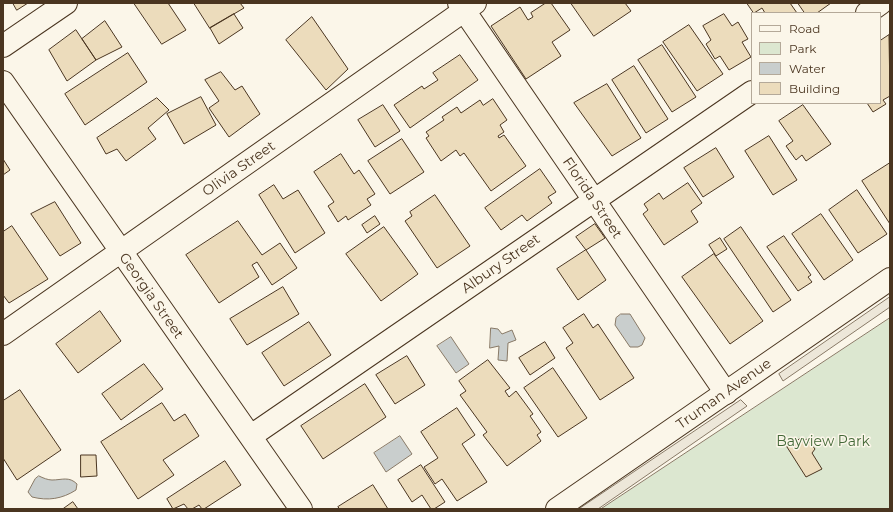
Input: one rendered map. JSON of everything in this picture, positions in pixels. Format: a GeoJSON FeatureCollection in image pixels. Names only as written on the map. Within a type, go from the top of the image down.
{"type":"FeatureCollection","features":[{"type":"Feature","properties":{"kind":"street"},"geometry":{"type":"LineString","coordinates":[[3,46],[66,3]]}},
{"type":"Feature","properties":{"kind":"street"},"geometry":{"type":"LineString","coordinates":[[868,12],[881,3]]}},
{"type":"Feature","properties":{"kind":"street","name":"Florida Street"},"geometry":{"type":"LineString","coordinates":[[466,6],[593,200],[726,393]]}},
{"type":"Feature","properties":{"kind":"street","name":"Olivia Street"},"geometry":{"type":"LineString","coordinates":[[3,334],[121,253],[466,6]]}},
{"type":"Feature","properties":{"kind":"street","name":"Georgia Street"},"geometry":{"type":"LineString","coordinates":[[3,82],[301,509]]}},
{"type":"Feature","properties":{"kind":"street","name":"Albury Street"},"geometry":{"type":"LineString","coordinates":[[251,436],[751,93]]}},
{"type":"Feature","properties":{"kind":"street","name":"Truman Avenue"},"geometry":{"type":"LineString","coordinates":[[557,509],[890,279]]}},
{"type":"Feature","properties":{"kind":"green space","name":"Bayview Park"},"geometry":{"type":"Polygon","coordinates":[[[890,318],[890,509],[601,509],[890,318]]]}},
{"type":"Feature","properties":{"kind":"shaded area"},"geometry":{"type":"Polygon","coordinates":[[[890,297],[890,307],[783,381],[779,374],[890,297]]]}},
{"type":"Feature","properties":{"kind":"shaded area"},"geometry":{"type":"Polygon","coordinates":[[[741,400],[747,406],[598,509],[579,509],[741,400]]]}},
{"type":"Feature","properties":{"kind":"water"},"geometry":{"type":"Polygon","coordinates":[[[621,314],[630,314],[645,338],[642,345],[638,347],[630,347],[615,325],[616,318],[621,314]]]}},
{"type":"Feature","properties":{"kind":"water"},"geometry":{"type":"Polygon","coordinates":[[[491,328],[498,329],[502,334],[512,330],[516,340],[508,343],[507,361],[498,360],[499,346],[490,348],[491,328]]]}},
{"type":"Feature","properties":{"kind":"water"},"geometry":{"type":"Polygon","coordinates":[[[451,337],[469,364],[456,373],[437,346],[451,337]]]}},
{"type":"Feature","properties":{"kind":"water"},"geometry":{"type":"Polygon","coordinates":[[[400,436],[412,454],[386,472],[374,453],[400,436]]]}},
{"type":"Feature","properties":{"kind":"water"},"geometry":{"type":"Polygon","coordinates":[[[39,476],[50,480],[71,480],[77,484],[76,490],[60,497],[49,499],[32,497],[28,492],[35,479],[39,476]]]}},
{"type":"Feature","properties":{"kind":"building"},"geometry":{"type":"Polygon","coordinates":[[[13,3],[28,3],[17,10],[13,3]]]}},
{"type":"Feature","properties":{"kind":"building"},"geometry":{"type":"Polygon","coordinates":[[[134,3],[168,3],[186,30],[162,44],[134,3]]]}},
{"type":"Feature","properties":{"kind":"building"},"geometry":{"type":"Polygon","coordinates":[[[194,3],[240,3],[244,8],[210,28],[194,3]]]}},
{"type":"Feature","properties":{"kind":"building"},"geometry":{"type":"Polygon","coordinates":[[[546,3],[551,3],[570,30],[552,42],[561,56],[526,79],[491,26],[520,7],[528,20],[533,17],[531,13],[546,3]]]}},
{"type":"Feature","properties":{"kind":"building"},"geometry":{"type":"Polygon","coordinates":[[[571,3],[625,3],[631,11],[594,36],[571,3]]]}},
{"type":"Feature","properties":{"kind":"building"},"geometry":{"type":"Polygon","coordinates":[[[747,3],[790,3],[796,12],[764,12],[762,8],[753,12],[747,3]]]}},
{"type":"Feature","properties":{"kind":"building"},"geometry":{"type":"Polygon","coordinates":[[[798,3],[831,3],[818,12],[804,12],[798,3]]]}},
{"type":"Feature","properties":{"kind":"building"},"geometry":{"type":"Polygon","coordinates":[[[234,14],[243,28],[219,44],[210,28],[234,14]]]}},
{"type":"Feature","properties":{"kind":"building"},"geometry":{"type":"Polygon","coordinates":[[[724,14],[732,26],[738,22],[748,39],[742,42],[751,57],[729,70],[720,56],[715,59],[706,44],[711,40],[703,26],[724,14]]]}},
{"type":"Feature","properties":{"kind":"building"},"geometry":{"type":"Polygon","coordinates":[[[312,17],[348,69],[326,90],[286,40],[312,17]]]}},
{"type":"Feature","properties":{"kind":"building"},"geometry":{"type":"Polygon","coordinates":[[[105,21],[122,47],[96,60],[82,39],[105,21]]]}},
{"type":"Feature","properties":{"kind":"building"},"geometry":{"type":"Polygon","coordinates":[[[689,25],[723,74],[697,91],[663,42],[689,25]]]}},
{"type":"Feature","properties":{"kind":"building"},"geometry":{"type":"Polygon","coordinates":[[[76,30],[96,60],[67,81],[49,50],[76,30]]]}},
{"type":"Feature","properties":{"kind":"building"},"geometry":{"type":"Polygon","coordinates":[[[889,35],[890,96],[883,100],[886,104],[873,112],[868,104],[881,104],[881,40],[889,35]]]}},
{"type":"Feature","properties":{"kind":"building"},"geometry":{"type":"Polygon","coordinates":[[[662,45],[696,97],[672,112],[638,60],[662,45]]]}},
{"type":"Feature","properties":{"kind":"building"},"geometry":{"type":"Polygon","coordinates":[[[128,53],[147,82],[85,125],[65,94],[128,53]]]}},
{"type":"Feature","properties":{"kind":"building"},"geometry":{"type":"Polygon","coordinates":[[[460,55],[478,80],[410,128],[394,105],[422,86],[424,89],[438,80],[433,73],[460,55]]]}},
{"type":"Feature","properties":{"kind":"building"},"geometry":{"type":"Polygon","coordinates":[[[634,66],[668,119],[646,133],[612,80],[634,66]]]}},
{"type":"Feature","properties":{"kind":"building"},"geometry":{"type":"Polygon","coordinates":[[[221,72],[235,90],[242,86],[260,114],[229,137],[209,108],[219,101],[205,80],[221,72]]]}},
{"type":"Feature","properties":{"kind":"building"},"geometry":{"type":"Polygon","coordinates":[[[607,84],[641,138],[612,156],[574,103],[607,84]]]}},
{"type":"Feature","properties":{"kind":"building"},"geometry":{"type":"Polygon","coordinates":[[[201,97],[216,125],[184,144],[167,114],[201,97]]]}},
{"type":"Feature","properties":{"kind":"building"},"geometry":{"type":"Polygon","coordinates":[[[157,98],[169,110],[148,128],[156,139],[126,161],[117,149],[106,154],[97,138],[157,98]]]}},
{"type":"Feature","properties":{"kind":"building"},"geometry":{"type":"Polygon","coordinates":[[[493,99],[507,120],[500,125],[504,132],[498,136],[499,138],[504,135],[526,166],[491,191],[464,153],[460,156],[456,150],[441,161],[426,138],[429,136],[426,132],[444,120],[442,117],[457,107],[461,113],[480,100],[483,105],[493,99]]]}},
{"type":"Feature","properties":{"kind":"building"},"geometry":{"type":"Polygon","coordinates":[[[383,105],[400,131],[375,147],[358,120],[383,105]]]}},
{"type":"Feature","properties":{"kind":"building"},"geometry":{"type":"Polygon","coordinates":[[[803,105],[831,144],[806,161],[802,155],[796,160],[786,146],[793,141],[779,121],[803,105]]]}},
{"type":"Feature","properties":{"kind":"building"},"geometry":{"type":"Polygon","coordinates":[[[769,136],[797,180],[773,195],[745,151],[769,136]]]}},
{"type":"Feature","properties":{"kind":"building"},"geometry":{"type":"Polygon","coordinates":[[[402,139],[424,172],[390,194],[368,161],[402,139]]]}},
{"type":"Feature","properties":{"kind":"building"},"geometry":{"type":"Polygon","coordinates":[[[716,148],[734,177],[703,197],[684,168],[716,148]]]}},
{"type":"Feature","properties":{"kind":"building"},"geometry":{"type":"Polygon","coordinates":[[[341,154],[354,174],[359,170],[375,194],[367,199],[371,205],[348,220],[346,216],[338,222],[328,206],[334,202],[314,172],[341,154]]]}},
{"type":"Feature","properties":{"kind":"building"},"geometry":{"type":"Polygon","coordinates":[[[3,159],[10,170],[3,175],[3,159]]]}},
{"type":"Feature","properties":{"kind":"building"},"geometry":{"type":"Polygon","coordinates":[[[890,163],[890,224],[862,181],[890,163]]]}},
{"type":"Feature","properties":{"kind":"building"},"geometry":{"type":"Polygon","coordinates":[[[540,169],[556,192],[548,197],[552,203],[527,221],[522,215],[501,230],[485,208],[540,169]]]}},
{"type":"Feature","properties":{"kind":"building"},"geometry":{"type":"Polygon","coordinates":[[[688,183],[702,203],[691,211],[698,222],[664,245],[643,214],[648,210],[644,204],[659,193],[663,199],[688,183]]]}},
{"type":"Feature","properties":{"kind":"building"},"geometry":{"type":"Polygon","coordinates":[[[274,185],[283,199],[298,190],[325,233],[295,253],[259,195],[274,185]]]}},
{"type":"Feature","properties":{"kind":"building"},"geometry":{"type":"Polygon","coordinates":[[[857,190],[887,234],[858,253],[829,210],[857,190]]]}},
{"type":"Feature","properties":{"kind":"building"},"geometry":{"type":"Polygon","coordinates":[[[435,195],[470,246],[437,268],[405,221],[412,216],[410,212],[435,195]]]}},
{"type":"Feature","properties":{"kind":"building"},"geometry":{"type":"Polygon","coordinates":[[[55,202],[81,243],[60,256],[31,214],[55,202]]]}},
{"type":"Feature","properties":{"kind":"building"},"geometry":{"type":"Polygon","coordinates":[[[821,214],[853,260],[824,280],[792,234],[821,214]]]}},
{"type":"Feature","properties":{"kind":"building"},"geometry":{"type":"Polygon","coordinates":[[[375,216],[380,224],[367,233],[362,225],[375,216]]]}},
{"type":"Feature","properties":{"kind":"building"},"geometry":{"type":"Polygon","coordinates":[[[238,221],[262,255],[280,243],[297,268],[272,285],[257,262],[252,265],[259,277],[219,303],[186,255],[238,221]]]}},
{"type":"Feature","properties":{"kind":"building"},"geometry":{"type":"Polygon","coordinates":[[[595,224],[605,238],[586,250],[576,237],[595,224]]]}},
{"type":"Feature","properties":{"kind":"building"},"geometry":{"type":"Polygon","coordinates":[[[12,226],[48,279],[9,303],[3,295],[3,232],[12,226]]]}},
{"type":"Feature","properties":{"kind":"building"},"geometry":{"type":"Polygon","coordinates":[[[384,227],[418,274],[381,301],[346,254],[384,227]]]}},
{"type":"Feature","properties":{"kind":"building"},"geometry":{"type":"Polygon","coordinates":[[[741,227],[791,300],[773,312],[724,239],[741,227]]]}},
{"type":"Feature","properties":{"kind":"building"},"geometry":{"type":"Polygon","coordinates":[[[784,236],[811,275],[808,277],[812,282],[798,291],[767,247],[784,236]]]}},
{"type":"Feature","properties":{"kind":"building"},"geometry":{"type":"Polygon","coordinates":[[[720,238],[727,249],[716,256],[709,245],[720,238]]]}},
{"type":"Feature","properties":{"kind":"building"},"geometry":{"type":"Polygon","coordinates":[[[586,250],[606,280],[578,300],[557,269],[586,250]]]}},
{"type":"Feature","properties":{"kind":"building"},"geometry":{"type":"Polygon","coordinates":[[[714,254],[763,321],[730,344],[682,277],[714,254]]]}},
{"type":"Feature","properties":{"kind":"building"},"geometry":{"type":"Polygon","coordinates":[[[283,287],[299,314],[247,345],[230,319],[283,287]]]}},
{"type":"Feature","properties":{"kind":"building"},"geometry":{"type":"Polygon","coordinates":[[[100,311],[121,341],[78,373],[56,344],[100,311]]]}},
{"type":"Feature","properties":{"kind":"building"},"geometry":{"type":"Polygon","coordinates":[[[584,314],[593,328],[598,324],[634,378],[600,400],[566,348],[573,343],[563,328],[584,314]]]}},
{"type":"Feature","properties":{"kind":"building"},"geometry":{"type":"Polygon","coordinates":[[[309,322],[331,355],[284,386],[262,353],[309,322]]]}},
{"type":"Feature","properties":{"kind":"building"},"geometry":{"type":"Polygon","coordinates":[[[545,342],[555,358],[530,375],[519,358],[545,342]]]}},
{"type":"Feature","properties":{"kind":"building"},"geometry":{"type":"Polygon","coordinates":[[[407,356],[425,385],[395,404],[376,375],[407,356]]]}},
{"type":"Feature","properties":{"kind":"building"},"geometry":{"type":"Polygon","coordinates":[[[488,360],[510,388],[505,391],[509,397],[516,391],[533,414],[530,416],[541,432],[537,435],[541,441],[507,466],[483,435],[487,432],[460,395],[466,391],[459,381],[488,360]]]}},
{"type":"Feature","properties":{"kind":"building"},"geometry":{"type":"Polygon","coordinates":[[[144,364],[163,389],[121,420],[102,394],[144,364]]]}},
{"type":"Feature","properties":{"kind":"building"},"geometry":{"type":"Polygon","coordinates":[[[553,368],[587,418],[558,437],[524,388],[553,368]]]}},
{"type":"Feature","properties":{"kind":"building"},"geometry":{"type":"Polygon","coordinates":[[[365,384],[386,417],[323,459],[301,426],[365,384]]]}},
{"type":"Feature","properties":{"kind":"building"},"geometry":{"type":"Polygon","coordinates":[[[20,390],[61,450],[17,480],[3,458],[3,401],[20,390]]]}},
{"type":"Feature","properties":{"kind":"building"},"geometry":{"type":"Polygon","coordinates":[[[162,403],[174,421],[185,414],[199,436],[163,460],[174,475],[138,499],[101,442],[162,403]]]}},
{"type":"Feature","properties":{"kind":"building"},"geometry":{"type":"Polygon","coordinates":[[[457,408],[475,435],[462,444],[487,482],[457,501],[442,479],[435,484],[424,467],[438,458],[421,432],[457,408]]]}},
{"type":"Feature","properties":{"kind":"building"},"geometry":{"type":"Polygon","coordinates":[[[800,439],[802,442],[807,439],[815,449],[812,453],[822,469],[806,477],[787,447],[800,439]]]}},
{"type":"Feature","properties":{"kind":"building"},"geometry":{"type":"Polygon","coordinates":[[[81,455],[96,455],[97,476],[81,477],[81,455]]]}},
{"type":"Feature","properties":{"kind":"building"},"geometry":{"type":"Polygon","coordinates":[[[225,461],[241,485],[204,509],[202,509],[199,505],[192,509],[188,509],[184,504],[173,509],[167,499],[225,461]]]}},
{"type":"Feature","properties":{"kind":"building"},"geometry":{"type":"Polygon","coordinates":[[[421,465],[445,502],[434,509],[431,509],[422,495],[412,502],[398,480],[421,465]]]}},
{"type":"Feature","properties":{"kind":"building"},"geometry":{"type":"Polygon","coordinates":[[[373,485],[388,509],[340,509],[338,507],[373,485]]]}},
{"type":"Feature","properties":{"kind":"building"},"geometry":{"type":"Polygon","coordinates":[[[73,502],[78,509],[63,509],[73,502]]]}}]}
